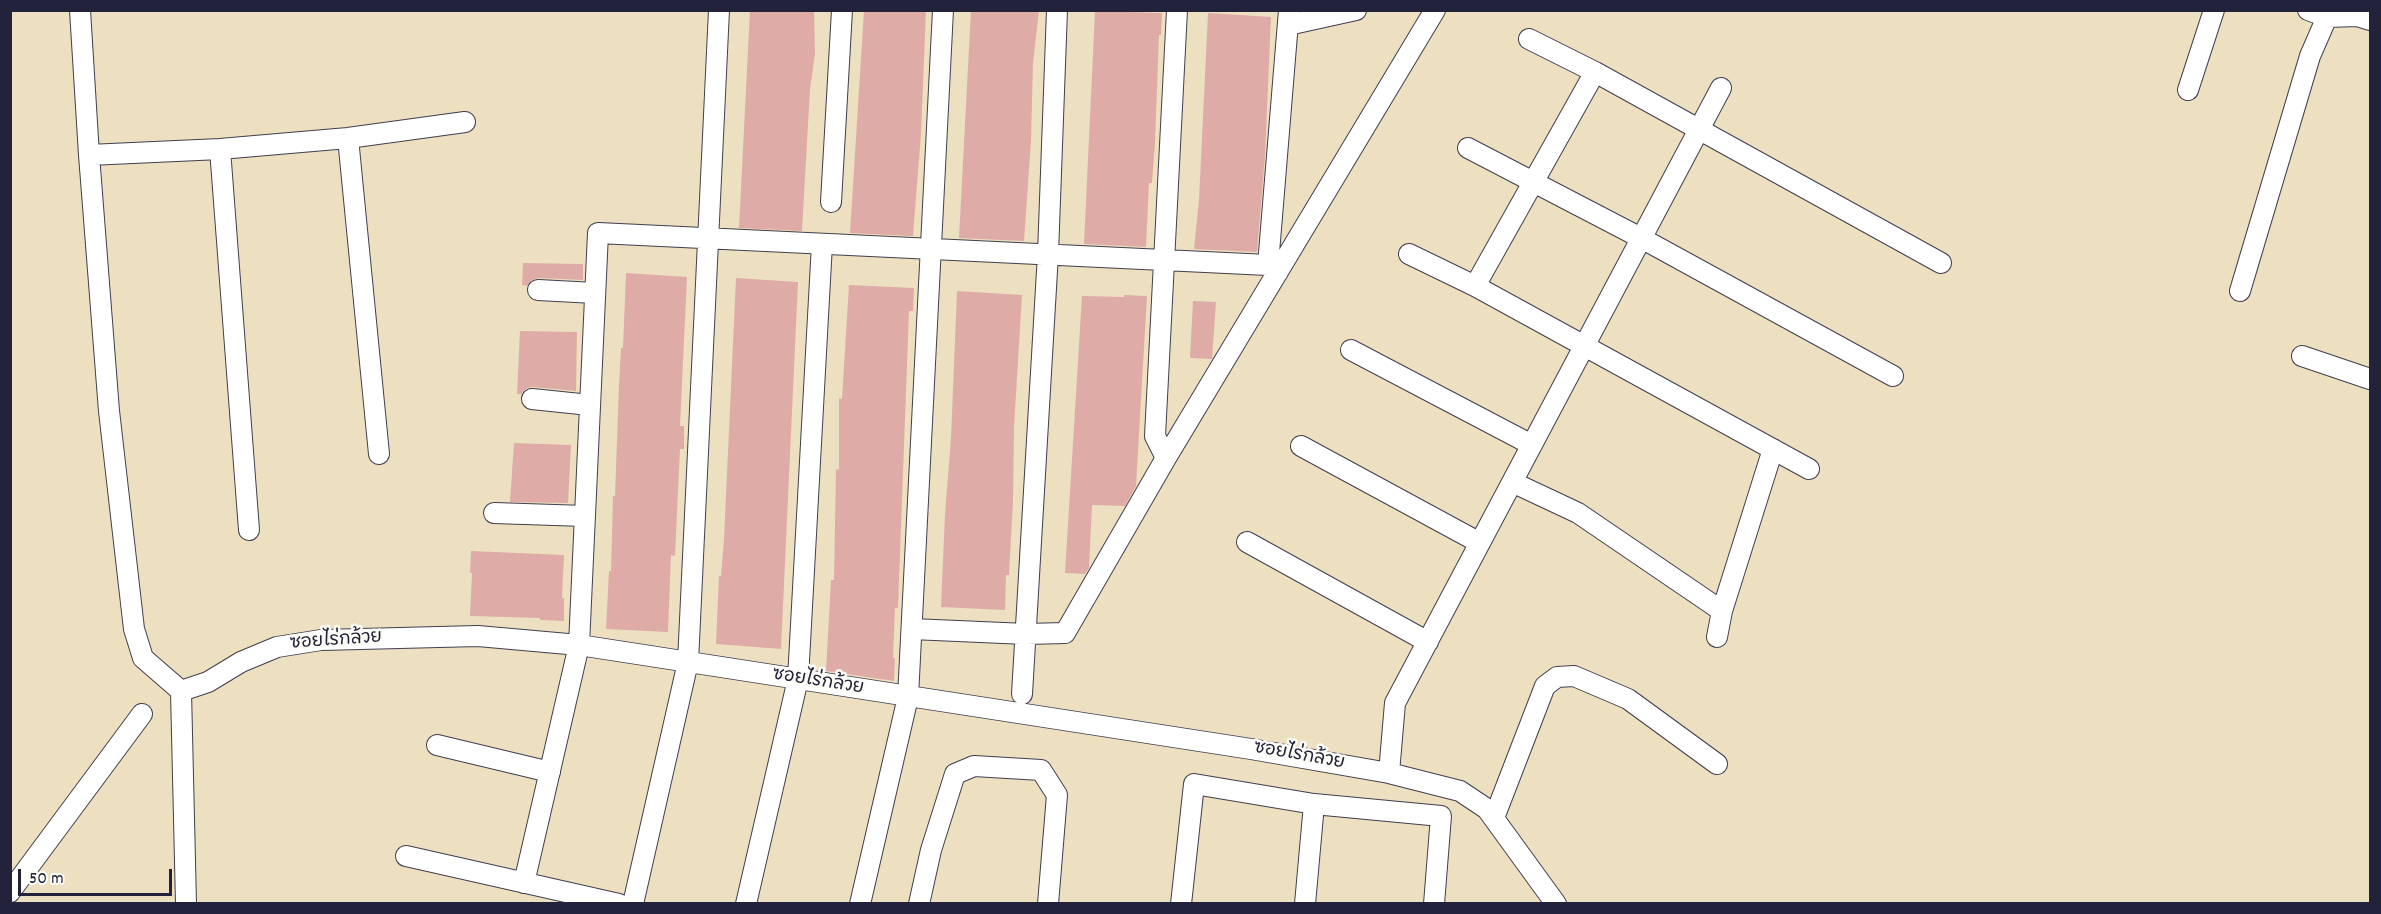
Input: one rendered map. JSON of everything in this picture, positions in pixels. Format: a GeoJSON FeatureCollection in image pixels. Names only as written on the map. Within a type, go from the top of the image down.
{"type":"FeatureCollection","features":[{"type":"Feature","properties":{"kind":"street"},"geometry":{"type":"LineString","coordinates":[[80,10],[109,411],[134,629],[143,658],[181,691],[186,903]]}},
{"type":"Feature","properties":{"kind":"street"},"geometry":{"type":"LineString","coordinates":[[633,903],[688,662],[719,10]]}},
{"type":"Feature","properties":{"kind":"street"},"geometry":{"type":"LineString","coordinates":[[831,202],[842,10]]}},
{"type":"Feature","properties":{"kind":"street"},"geometry":{"type":"LineString","coordinates":[[860,903],[908,697],[943,10]]}},
{"type":"Feature","properties":{"kind":"street"},"geometry":{"type":"LineString","coordinates":[[1022,694],[1048,254],[1057,10]]}},
{"type":"Feature","properties":{"kind":"street"},"geometry":{"type":"LineString","coordinates":[[1166,458],[1155,436],[1177,10]]}},
{"type":"Feature","properties":{"kind":"street"},"geometry":{"type":"LineString","coordinates":[[1273,268],[1288,18],[1356,10]]}},
{"type":"Feature","properties":{"kind":"street"},"geometry":{"type":"LineString","coordinates":[[912,629],[1026,634],[1065,633],[1273,268],[1435,10]]}},
{"type":"Feature","properties":{"kind":"street"},"geometry":{"type":"LineString","coordinates":[[2188,90],[2214,10]]}},
{"type":"Feature","properties":{"kind":"street"},"geometry":{"type":"LineString","coordinates":[[2308,10],[2327,16],[2357,16],[2370,20]]}},
{"type":"Feature","properties":{"kind":"street"},"geometry":{"type":"LineString","coordinates":[[2240,291],[2310,56],[2327,16]]}},
{"type":"Feature","properties":{"kind":"street"},"geometry":{"type":"LineString","coordinates":[[1529,39],[1595,72],[1941,263]]}},
{"type":"Feature","properties":{"kind":"street"},"geometry":{"type":"LineString","coordinates":[[1475,286],[1595,72]]}},
{"type":"Feature","properties":{"kind":"street"},"geometry":{"type":"LineString","coordinates":[[1389,773],[1395,703],[1721,88]]}},
{"type":"Feature","properties":{"kind":"street"},"geometry":{"type":"LineString","coordinates":[[89,155],[220,149],[348,138],[465,122]]}},
{"type":"Feature","properties":{"kind":"street"},"geometry":{"type":"LineString","coordinates":[[348,138],[379,454]]}},
{"type":"Feature","properties":{"kind":"street"},"geometry":{"type":"LineString","coordinates":[[1468,148],[1641,238],[1893,376]]}},
{"type":"Feature","properties":{"kind":"street"},"geometry":{"type":"LineString","coordinates":[[220,149],[249,530]]}},
{"type":"Feature","properties":{"kind":"street"},"geometry":{"type":"LineString","coordinates":[[524,883],[579,645],[598,233],[1164,260],[1273,268]]}},
{"type":"Feature","properties":{"kind":"street"},"geometry":{"type":"LineString","coordinates":[[746,903],[798,679],[822,243]]}},
{"type":"Feature","properties":{"kind":"street"},"geometry":{"type":"LineString","coordinates":[[1409,254],[1475,286],[1809,469]]}},
{"type":"Feature","properties":{"kind":"street"},"geometry":{"type":"LineString","coordinates":[[538,290],[596,293]]}},
{"type":"Feature","properties":{"kind":"street"},"geometry":{"type":"LineString","coordinates":[[1350,350],[1532,445]]}},
{"type":"Feature","properties":{"kind":"street"},"geometry":{"type":"LineString","coordinates":[[2302,356],[2370,379]]}},
{"type":"Feature","properties":{"kind":"street"},"geometry":{"type":"LineString","coordinates":[[532,399],[590,405]]}},
{"type":"Feature","properties":{"kind":"street"},"geometry":{"type":"LineString","coordinates":[[1301,446],[1480,543]]}},
{"type":"Feature","properties":{"kind":"street"},"geometry":{"type":"LineString","coordinates":[[1717,637],[1722,610],[1773,449]]}},
{"type":"Feature","properties":{"kind":"street"},"geometry":{"type":"LineString","coordinates":[[1512,482],[1578,513],[1722,610]]}},
{"type":"Feature","properties":{"kind":"street"},"geometry":{"type":"LineString","coordinates":[[494,513],[585,516]]}},
{"type":"Feature","properties":{"kind":"street"},"geometry":{"type":"LineString","coordinates":[[1247,543],[1428,642]]}},
{"type":"Feature","properties":{"kind":"street","name":"ซอยไร่กล้วย"},"geometry":{"type":"LineString","coordinates":[[181,691],[208,682],[241,662],[277,647],[321,640],[478,636],[579,645],[1251,749],[1389,773],[1460,791],[1487,809],[1556,903]]}},
{"type":"Feature","properties":{"kind":"street"},"geometry":{"type":"LineString","coordinates":[[1494,818],[1545,686],[1557,677],[1574,676],[1628,699],[1717,764]]}},
{"type":"Feature","properties":{"kind":"street"},"geometry":{"type":"LineString","coordinates":[[10,892],[142,714]]}},
{"type":"Feature","properties":{"kind":"street"},"geometry":{"type":"LineString","coordinates":[[437,745],[550,772]]}},
{"type":"Feature","properties":{"kind":"street"},"geometry":{"type":"LineString","coordinates":[[919,903],[955,774],[974,766],[1041,770],[1057,795],[1048,903]]}},
{"type":"Feature","properties":{"kind":"street"},"geometry":{"type":"LineString","coordinates":[[1181,903],[1194,784],[1314,804],[1441,816],[1434,903]]}},
{"type":"Feature","properties":{"kind":"street"},"geometry":{"type":"LineString","coordinates":[[1305,903],[1314,804]]}},
{"type":"Feature","properties":{"kind":"street"},"geometry":{"type":"LineString","coordinates":[[406,856],[619,903]]}},
{"type":"Feature","properties":{"kind":"building"},"geometry":{"type":"Polygon","coordinates":[[[750,10],[814,10],[815,54],[810,89],[802,231],[739,228],[750,10]]]}},
{"type":"Feature","properties":{"kind":"building"},"geometry":{"type":"Polygon","coordinates":[[[864,10],[926,10],[921,134],[913,236],[850,233],[864,10]]]}},
{"type":"Feature","properties":{"kind":"building"},"geometry":{"type":"Polygon","coordinates":[[[971,10],[1039,10],[1033,63],[1031,141],[1024,241],[959,238],[971,10]]]}},
{"type":"Feature","properties":{"kind":"building"},"geometry":{"type":"Polygon","coordinates":[[[1095,11],[1162,13],[1161,35],[1159,35],[1155,143],[1152,183],[1149,183],[1146,247],[1084,244],[1095,11]]]}},
{"type":"Feature","properties":{"kind":"building"},"geometry":{"type":"Polygon","coordinates":[[[1208,13],[1271,17],[1265,156],[1257,252],[1194,249],[1199,200],[1208,13]]]}},
{"type":"Feature","properties":{"kind":"building"},"geometry":{"type":"Polygon","coordinates":[[[523,263],[583,264],[583,280],[539,278],[532,280],[527,286],[522,285],[523,263]]]}},
{"type":"Feature","properties":{"kind":"building"},"geometry":{"type":"Polygon","coordinates":[[[626,273],[687,277],[680,426],[684,426],[684,449],[680,449],[675,556],[671,555],[668,632],[606,629],[626,273]]]}},
{"type":"Feature","properties":{"kind":"building"},"geometry":{"type":"Polygon","coordinates":[[[736,278],[798,282],[781,649],[716,644],[719,576],[721,576],[724,539],[736,278]]]}},
{"type":"Feature","properties":{"kind":"building"},"geometry":{"type":"Polygon","coordinates":[[[849,285],[914,288],[913,311],[909,311],[898,608],[895,608],[894,681],[826,671],[831,580],[834,580],[836,469],[839,470],[839,398],[842,399],[849,285]]]}},
{"type":"Feature","properties":{"kind":"building"},"geometry":{"type":"Polygon","coordinates":[[[957,291],[1022,295],[1014,427],[1013,502],[1005,610],[941,607],[957,291]]]}},
{"type":"Feature","properties":{"kind":"building"},"geometry":{"type":"Polygon","coordinates":[[[1124,295],[1147,296],[1136,486],[1125,506],[1092,505],[1089,568],[1085,574],[1065,573],[1082,296],[1124,297],[1124,295]]]}},
{"type":"Feature","properties":{"kind":"building"},"geometry":{"type":"Polygon","coordinates":[[[1193,301],[1216,302],[1212,359],[1190,358],[1193,301]]]}},
{"type":"Feature","properties":{"kind":"building"},"geometry":{"type":"Polygon","coordinates":[[[520,331],[577,332],[576,391],[533,387],[517,394],[520,331]]]}},
{"type":"Feature","properties":{"kind":"building"},"geometry":{"type":"Polygon","coordinates":[[[514,443],[571,445],[568,503],[510,502],[514,443]]]}},
{"type":"Feature","properties":{"kind":"building"},"geometry":{"type":"Polygon","coordinates":[[[471,551],[564,555],[562,598],[564,598],[564,621],[470,616],[471,551]]]}}]}
